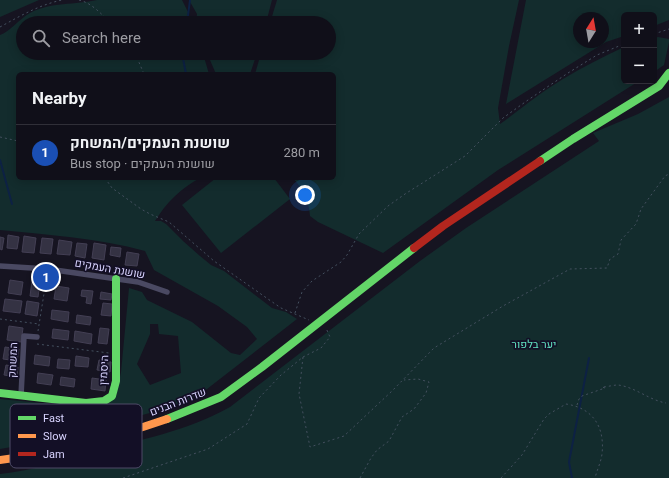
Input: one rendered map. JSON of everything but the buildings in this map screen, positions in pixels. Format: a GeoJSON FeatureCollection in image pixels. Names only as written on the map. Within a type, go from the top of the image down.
{"type":"FeatureCollection","features":[{"type":"Feature","properties":{"kind":"main road","name":"שדרות הבנים"},"geometry":{"type":"LineString","coordinates":[[142,428],[174,417],[221,397],[262,367],[443,226],[566,143],[659,86],[669,73]]}},
{"type":"Feature","properties":{"kind":"main road","name":"היסמין"},"geometry":{"type":"LineString","coordinates":[[0,393],[86,403],[104,401],[112,396],[116,381],[116,279]]}},
{"type":"Feature","properties":{"kind":"main road","name":"שדרות הבנים"},"geometry":{"type":"LineString","coordinates":[[0,460],[10,459]]}},
{"type":"Feature","properties":{"kind":"street","name":"שושנת העמקים"},"geometry":{"type":"LineString","coordinates":[[0,266],[48,269],[138,282],[168,292]]}},
{"type":"Feature","properties":{"kind":"street","name":"המשחק"},"geometry":{"type":"LineString","coordinates":[[21,396],[24,336],[37,337]]}},
{"type":"Feature","properties":{"kind":"path"},"geometry":{"type":"LineString","coordinates":[[20,16],[46,4],[62,0]]}},
{"type":"Feature","properties":{"kind":"path"},"geometry":{"type":"LineString","coordinates":[[79,0],[84,1],[103,16]]}},
{"type":"Feature","properties":{"kind":"path"},"geometry":{"type":"LineString","coordinates":[[0,27],[16,18]]}},
{"type":"Feature","properties":{"kind":"path"},"geometry":{"type":"LineString","coordinates":[[657,33],[669,29]]}},
{"type":"Feature","properties":{"kind":"path"},"geometry":{"type":"LineString","coordinates":[[295,314],[302,292],[312,281],[341,262],[347,255],[359,234],[388,206],[465,156],[503,118],[528,100],[596,55],[621,45]]}},
{"type":"Feature","properties":{"kind":"path"},"geometry":{"type":"LineString","coordinates":[[138,60],[143,72]]}},
{"type":"Feature","properties":{"kind":"path"},"geometry":{"type":"LineString","coordinates":[[0,137],[16,141]]}},
{"type":"Feature","properties":{"kind":"path"},"geometry":{"type":"LineString","coordinates":[[303,357],[299,394],[310,447],[344,436],[403,380],[434,348],[503,306],[570,269],[606,268],[610,259],[618,254],[621,240],[636,224],[649,196],[665,176],[669,174]]}},
{"type":"Feature","properties":{"kind":"path"},"geometry":{"type":"LineString","coordinates":[[106,180],[112,188],[141,209],[169,222],[214,261],[281,308],[305,319],[312,321],[322,320],[330,337],[321,348],[303,357],[280,375],[259,398],[247,424],[208,449],[123,478]]}},
{"type":"Feature","properties":{"kind":"path"},"geometry":{"type":"LineString","coordinates":[[48,269],[36,343],[116,354]]}},
{"type":"Feature","properties":{"kind":"path"},"geometry":{"type":"LineString","coordinates":[[0,319],[39,324]]}},
{"type":"Feature","properties":{"kind":"path"},"geometry":{"type":"LineString","coordinates":[[360,478],[377,450],[389,441],[402,417],[414,409],[426,393],[429,382],[418,379],[403,380]]}},
{"type":"Feature","properties":{"kind":"path"},"geometry":{"type":"LineString","coordinates":[[576,405],[582,396],[605,388],[602,387],[618,385],[636,391],[659,402],[666,403]]}},
{"type":"Feature","properties":{"kind":"path"},"geometry":{"type":"LineString","coordinates":[[501,478],[522,455],[544,419],[549,414],[566,404],[576,405],[591,414],[600,431],[602,455],[595,478]]}},
{"type":"Feature","properties":{"kind":"green space"},"geometry":{"type":"Polygon","coordinates":[[[0,0],[39,0],[0,17],[0,0]]]}},
{"type":"Feature","properties":{"kind":"green space"},"geometry":{"type":"Polygon","coordinates":[[[97,0],[182,0],[189,16],[26,16],[38,9],[54,5],[97,0]]]}},
{"type":"Feature","properties":{"kind":"green space"},"geometry":{"type":"Polygon","coordinates":[[[189,0],[272,0],[268,16],[197,16],[189,0]]]}},
{"type":"Feature","properties":{"kind":"green space"},"geometry":{"type":"Polygon","coordinates":[[[277,0],[519,0],[498,108],[500,124],[555,84],[621,48],[621,84],[634,84],[498,170],[383,253],[318,222],[310,216],[305,196],[295,180],[336,180],[336,72],[256,72],[259,60],[336,60],[336,16],[272,16],[277,0]]]}},
{"type":"Feature","properties":{"kind":"green space"},"geometry":{"type":"Polygon","coordinates":[[[526,0],[669,0],[669,20],[657,25],[657,12],[621,12],[621,37],[609,41],[609,12],[573,12],[573,48],[596,48],[506,104],[526,0]]]}},
{"type":"Feature","properties":{"kind":"green space"},"geometry":{"type":"Polygon","coordinates":[[[16,24],[16,60],[205,60],[208,72],[16,72],[16,180],[196,180],[174,196],[155,221],[161,221],[166,224],[211,265],[224,271],[272,308],[286,312],[297,319],[207,389],[193,398],[172,407],[142,415],[142,404],[101,404],[116,396],[121,372],[129,288],[142,292],[147,300],[192,322],[231,353],[240,355],[257,339],[247,327],[218,306],[154,270],[145,251],[91,240],[0,230],[0,35],[16,24]],[[150,324],[150,334],[137,364],[150,385],[181,373],[178,336],[159,334],[158,324],[150,324]]]}},
{"type":"Feature","properties":{"kind":"green space"},"geometry":{"type":"Polygon","coordinates":[[[657,37],[669,39],[669,42],[664,65],[657,70],[657,48],[657,37]]]}},
{"type":"Feature","properties":{"kind":"green space"},"geometry":{"type":"Polygon","coordinates":[[[210,60],[255,60],[251,72],[215,72],[210,60]]]}},
{"type":"Feature","properties":{"kind":"green space","name":"יער בלפור"},"geometry":{"type":"Polygon","coordinates":[[[669,97],[669,478],[0,478],[0,474],[34,468],[142,468],[142,439],[180,429],[230,407],[420,261],[466,228],[599,141],[593,133],[638,114],[669,97]]]}},
{"type":"Feature","properties":{"kind":"green space"},"geometry":{"type":"Polygon","coordinates":[[[213,180],[276,180],[290,199],[221,253],[182,205],[213,180]]]}},
{"type":"Feature","properties":{"kind":"green space"},"geometry":{"type":"Polygon","coordinates":[[[0,399],[52,404],[10,404],[10,447],[0,449],[0,399]]]}},
{"type":"Feature","properties":{"kind":"waterway"},"geometry":{"type":"LineString","coordinates":[[188,16],[190,0]]}},
{"type":"Feature","properties":{"kind":"waterway"},"geometry":{"type":"LineString","coordinates":[[183,60],[186,72]]}},
{"type":"Feature","properties":{"kind":"waterway"},"geometry":{"type":"LineString","coordinates":[[0,160],[12,204]]}},
{"type":"Feature","properties":{"kind":"waterway"},"geometry":{"type":"LineString","coordinates":[[572,478],[569,462],[589,358]]}},
{"type":"Feature","properties":{"kind":"traffic: fast"},"geometry":{"type":"LineString","coordinates":[[540,161],[659,86],[669,73]]}},
{"type":"Feature","properties":{"kind":"traffic: fast"},"geometry":{"type":"LineString","coordinates":[[167,419],[221,397],[262,367],[414,248]]}},
{"type":"Feature","properties":{"kind":"traffic: fast"},"geometry":{"type":"LineString","coordinates":[[0,393],[86,403],[104,401],[112,396],[116,381],[116,279]]}},
{"type":"Feature","properties":{"kind":"traffic: slow"},"geometry":{"type":"LineString","coordinates":[[142,427],[167,419]]}},
{"type":"Feature","properties":{"kind":"traffic: slow"},"geometry":{"type":"LineString","coordinates":[[0,460],[10,459]]}},
{"type":"Feature","properties":{"kind":"traffic: jam"},"geometry":{"type":"LineString","coordinates":[[414,248],[443,226],[540,161]]}},
{"type":"Feature","properties":{"kind":"place","name":"שושנת העמקים/המשחק"},"geometry":{"type":"Point","coordinates":[46,277]}}]}
